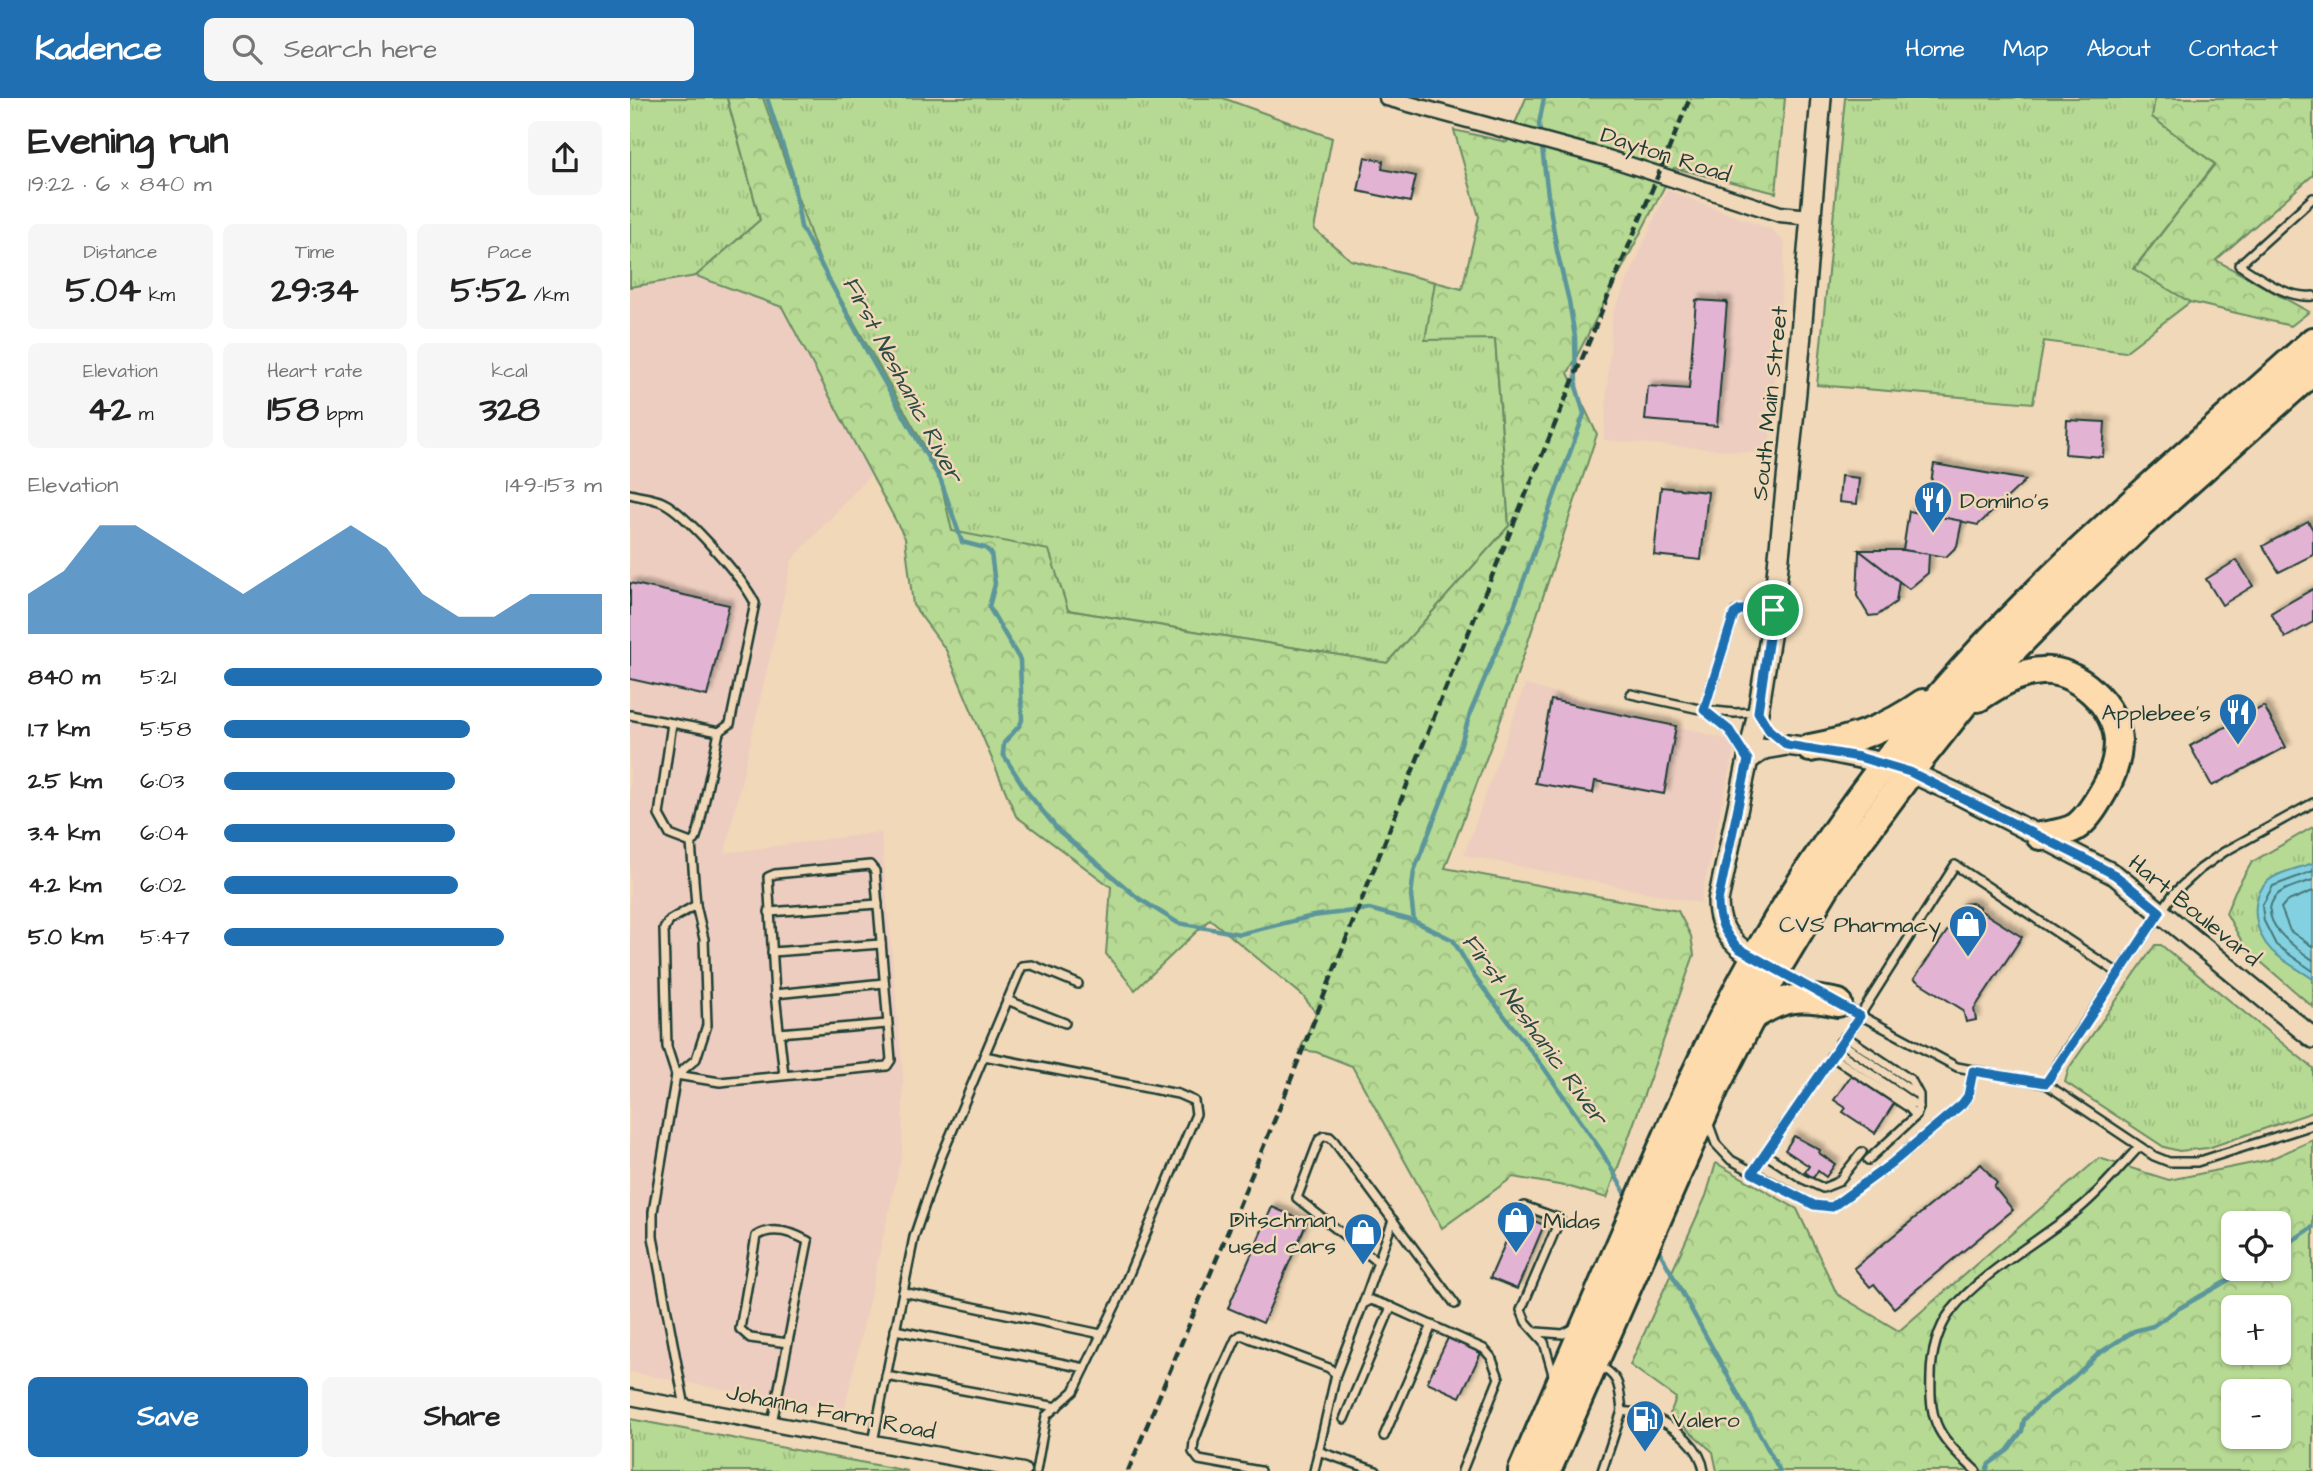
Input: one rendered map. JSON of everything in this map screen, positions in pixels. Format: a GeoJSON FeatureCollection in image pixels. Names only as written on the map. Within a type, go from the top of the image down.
{"type":"FeatureCollection","features":[{"type":"Feature","properties":{"kind":"highway"},"geometry":{"type":"LineString","coordinates":[[1547,1471],[1594,1363],[1630,1252],[1657,1189],[1687,1092],[1765,964],[1833,834],[1884,763],[1952,681],[2042,586],[2313,341]]}},
{"type":"Feature","properties":{"kind":"highway"},"geometry":{"type":"LineString","coordinates":[[1657,1189],[1705,1110],[1749,1019],[1765,964],[1956,713],[1984,679],[2077,585],[2142,523],[2313,371]]}},
{"type":"Feature","properties":{"kind":"highway"},"geometry":{"type":"LineString","coordinates":[[1956,713],[1998,685],[2024,674],[2044,670],[2070,675],[2089,688],[2106,707],[2118,738],[2116,760],[2110,779],[2093,809],[2076,827],[2040,836]]}},
{"type":"Feature","properties":{"kind":"highway"},"geometry":{"type":"LineString","coordinates":[[1799,746],[1850,741],[1901,719],[1952,681]]}},
{"type":"Feature","properties":{"kind":"highway"},"geometry":{"type":"LineString","coordinates":[[1749,1019],[1769,1005],[1804,998],[1849,1009]]}},
{"type":"Feature","properties":{"kind":"highway"},"geometry":{"type":"LineString","coordinates":[[1522,1471],[1584,1324],[1630,1252]]}},
{"type":"Feature","properties":{"kind":"street","name":"Dayton Road"},"geometry":{"type":"LineString","coordinates":[[1387,98],[1554,143],[1780,214],[1810,217]]}},
{"type":"Feature","properties":{"kind":"street","name":"South Main Street"},"geometry":{"type":"LineString","coordinates":[[1765,964],[1738,948],[1727,937],[1718,913],[1758,712],[1773,610],[1800,346],[1821,98]]}},
{"type":"Feature","properties":{"kind":"street"},"geometry":{"type":"LineString","coordinates":[[1758,712],[1769,730],[1799,746]]}},
{"type":"Feature","properties":{"kind":"street"},"geometry":{"type":"LineString","coordinates":[[1748,760],[1764,749],[1799,746],[1884,763]]}},
{"type":"Feature","properties":{"kind":"street","name":"Hart Boulevard"},"geometry":{"type":"LineString","coordinates":[[1884,763],[1910,772],[2115,875],[2313,1038]]}},
{"type":"Feature","properties":{"kind":"street","name":"Johanna Farm Road"},"geometry":{"type":"LineString","coordinates":[[630,1397],[1023,1471]]}},
{"type":"Feature","properties":{"kind":"lane"},"geometry":{"type":"LineString","coordinates":[[2313,198],[2239,265],[2273,286],[2305,297],[2313,296]]}},
{"type":"Feature","properties":{"kind":"lane"},"geometry":{"type":"LineString","coordinates":[[630,494],[661,501],[678,511],[747,587],[755,603],[730,724],[719,732],[699,828],[695,840],[691,843]]}},
{"type":"Feature","properties":{"kind":"lane"},"geometry":{"type":"LineString","coordinates":[[1704,710],[1735,612],[1773,610]]}},
{"type":"Feature","properties":{"kind":"lane"},"geometry":{"type":"LineString","coordinates":[[1631,694],[1704,710],[1758,712]]}},
{"type":"Feature","properties":{"kind":"lane"},"geometry":{"type":"LineString","coordinates":[[1704,710],[1729,730],[1748,760]]}},
{"type":"Feature","properties":{"kind":"lane"},"geometry":{"type":"LineString","coordinates":[[630,715],[719,732]]}},
{"type":"Feature","properties":{"kind":"lane"},"geometry":{"type":"LineString","coordinates":[[672,723],[659,815],[670,835],[691,843]]}},
{"type":"Feature","properties":{"kind":"lane"},"geometry":{"type":"LineString","coordinates":[[2046,1083],[2174,893],[2216,857],[2313,803]]}},
{"type":"Feature","properties":{"kind":"lane"},"geometry":{"type":"LineString","coordinates":[[676,1075],[696,1059],[707,1025],[704,939],[695,905],[691,843]]}},
{"type":"Feature","properties":{"kind":"lane"},"geometry":{"type":"LineString","coordinates":[[1752,1173],[1843,1039],[1849,1009],[1955,865],[2118,973]]}},
{"type":"Feature","properties":{"kind":"lane"},"geometry":{"type":"LineString","coordinates":[[676,1075],[720,1082],[784,1076],[887,1066],[891,1060],[878,904],[875,871],[870,866],[775,874],[768,877],[775,994],[784,1076]]}},
{"type":"Feature","properties":{"kind":"lane"},"geometry":{"type":"LineString","coordinates":[[769,912],[878,904]]}},
{"type":"Feature","properties":{"kind":"lane"},"geometry":{"type":"LineString","coordinates":[[685,1407],[653,1237],[653,1212],[676,1075],[667,1047],[664,929],[670,920],[695,905]]}},
{"type":"Feature","properties":{"kind":"lane"},"geometry":{"type":"LineString","coordinates":[[772,952],[881,944]]}},
{"type":"Feature","properties":{"kind":"lane"},"geometry":{"type":"LineString","coordinates":[[873,1442],[914,1237],[940,1160],[1022,965],[1026,964],[1078,984]]}},
{"type":"Feature","properties":{"kind":"lane"},"geometry":{"type":"LineString","coordinates":[[1765,964],[1957,1066],[2046,1083],[2139,1147],[2169,1162],[2197,1162],[2313,1125]]}},
{"type":"Feature","properties":{"kind":"lane"},"geometry":{"type":"LineString","coordinates":[[775,994],[884,983]]}},
{"type":"Feature","properties":{"kind":"lane"},"geometry":{"type":"LineString","coordinates":[[1007,1000],[1065,1023]]}},
{"type":"Feature","properties":{"kind":"lane"},"geometry":{"type":"LineString","coordinates":[[779,1033],[887,1024]]}},
{"type":"Feature","properties":{"kind":"lane"},"geometry":{"type":"LineString","coordinates":[[1843,1039],[1919,1095],[1916,1116],[1868,1160]]}},
{"type":"Feature","properties":{"kind":"lane"},"geometry":{"type":"LineString","coordinates":[[1833,1053],[1919,1107]]}},
{"type":"Feature","properties":{"kind":"lane"},"geometry":{"type":"LineString","coordinates":[[1833,1053],[1908,1107],[1916,1116]]}},
{"type":"Feature","properties":{"kind":"lane"},"geometry":{"type":"LineString","coordinates":[[984,1056],[1178,1094],[1194,1101],[1196,1114],[1074,1391],[1046,1416],[1035,1471]]}},
{"type":"Feature","properties":{"kind":"lane"},"geometry":{"type":"LineString","coordinates":[[1705,1110],[1716,1144],[1731,1160],[1814,1205],[1832,1207],[1838,1205],[1962,1104],[1968,1096],[1973,1071]]}},
{"type":"Feature","properties":{"kind":"lane"},"geometry":{"type":"LineString","coordinates":[[1378,1262],[1297,1198],[1319,1140],[1324,1136],[1334,1141],[1455,1304]]}},
{"type":"Feature","properties":{"kind":"lane"},"geometry":{"type":"LineString","coordinates":[[1976,1471],[1944,1441],[1930,1404],[1931,1370],[1941,1327],[1951,1311],[1977,1285],[2082,1206],[2139,1147]]}},
{"type":"Feature","properties":{"kind":"lane"},"geometry":{"type":"LineString","coordinates":[[1765,1154],[1803,1179],[1823,1188],[1838,1182],[1862,1152]]}},
{"type":"Feature","properties":{"kind":"lane"},"geometry":{"type":"LineString","coordinates":[[1524,1206],[1560,1219],[1521,1310],[1526,1322],[1544,1342],[1550,1359],[1555,1393]]}},
{"type":"Feature","properties":{"kind":"lane"},"geometry":{"type":"LineString","coordinates":[[1314,1471],[1336,1374],[1393,1220]]}},
{"type":"Feature","properties":{"kind":"lane"},"geometry":{"type":"LineString","coordinates":[[772,1423],[788,1343],[808,1241],[794,1234],[765,1230],[756,1236],[740,1329],[750,1338],[788,1343]]}},
{"type":"Feature","properties":{"kind":"lane"},"geometry":{"type":"LineString","coordinates":[[903,1293],[1101,1334]]}},
{"type":"Feature","properties":{"kind":"lane"},"geometry":{"type":"LineString","coordinates":[[1363,1304],[1371,1300],[1391,1307],[1484,1349],[1491,1357],[1499,1378],[1462,1471]]}},
{"type":"Feature","properties":{"kind":"lane"},"geometry":{"type":"LineString","coordinates":[[1344,1419],[1391,1307]]}},
{"type":"Feature","properties":{"kind":"lane"},"geometry":{"type":"LineString","coordinates":[[1536,1332],[1563,1334],[1584,1324]]}},
{"type":"Feature","properties":{"kind":"lane"},"geometry":{"type":"LineString","coordinates":[[1384,1436],[1432,1325]]}},
{"type":"Feature","properties":{"kind":"lane"},"geometry":{"type":"LineString","coordinates":[[895,1330],[1085,1368]]}},
{"type":"Feature","properties":{"kind":"lane"},"geometry":{"type":"LineString","coordinates":[[1261,1471],[1199,1460],[1193,1452],[1194,1441],[1236,1339],[1241,1335],[1263,1342],[1329,1368],[1336,1374]]}},
{"type":"Feature","properties":{"kind":"lane"},"geometry":{"type":"LineString","coordinates":[[1594,1363],[1610,1372],[1618,1382],[1622,1411],[1602,1471]]}},
{"type":"Feature","properties":{"kind":"lane"},"geometry":{"type":"LineString","coordinates":[[886,1376],[1057,1407]]}},
{"type":"Feature","properties":{"kind":"lane"},"geometry":{"type":"LineString","coordinates":[[1622,1411],[1654,1417],[1679,1433],[1693,1446],[1703,1463],[1704,1471]]}},
{"type":"Feature","properties":{"kind":"lane"},"geometry":{"type":"LineString","coordinates":[[1318,1451],[1376,1471]]}},
{"type":"Feature","properties":{"kind":"shaded area"},"geometry":{"type":"Polygon","coordinates":[[[1667,190],[1772,230],[1785,243],[1769,454],[1604,440],[1612,316],[1667,190]]]}},
{"type":"Feature","properties":{"kind":"shaded area"},"geometry":{"type":"Polygon","coordinates":[[[696,276],[781,307],[871,474],[792,560],[725,853],[881,832],[903,1077],[902,1153],[844,1412],[630,1372],[630,287],[696,276]]]}},
{"type":"Feature","properties":{"kind":"shaded area"},"geometry":{"type":"Polygon","coordinates":[[[1525,685],[1736,742],[1700,903],[1464,855],[1525,685]]]}},
{"type":"Feature","properties":{"kind":"green space"},"geometry":{"type":"Polygon","coordinates":[[[630,98],[727,98],[760,220],[696,276],[630,287],[630,98]]]}},
{"type":"Feature","properties":{"kind":"green space"},"geometry":{"type":"Polygon","coordinates":[[[727,98],[763,98],[821,264],[938,470],[952,531],[1049,550],[1068,610],[1387,663],[1509,526],[1495,339],[1425,340],[1435,282],[1462,289],[1479,217],[1454,130],[1507,142],[1526,98],[1785,98],[1776,193],[1674,168],[1568,373],[1597,434],[1512,690],[1445,868],[1678,911],[1691,936],[1694,955],[1607,1198],[1570,1187],[1513,1177],[1442,1228],[1352,1066],[1316,1052],[1300,1050],[1316,1013],[1302,995],[1210,919],[1135,990],[1106,954],[1111,887],[1016,816],[946,650],[913,605],[905,538],[782,307],[696,276],[760,220],[727,98]]]}},
{"type":"Feature","properties":{"kind":"green space"},"geometry":{"type":"Polygon","coordinates":[[[733,98],[1223,98],[1332,138],[1314,229],[1351,260],[1435,282],[1495,339],[1509,526],[1387,663],[1067,610],[952,531],[733,98]]]}},
{"type":"Feature","properties":{"kind":"green space"},"geometry":{"type":"Polygon","coordinates":[[[1845,98],[2155,98],[2153,117],[2215,164],[2134,268],[2190,302],[2125,352],[2044,341],[2033,403],[1817,385],[1845,98]]]}},
{"type":"Feature","properties":{"kind":"green space"},"geometry":{"type":"Polygon","coordinates":[[[2155,98],[2313,98],[2313,175],[2216,260],[2309,312],[2291,326],[2190,302],[2134,269],[2215,164],[2152,117],[2155,98]]]}},
{"type":"Feature","properties":{"kind":"green space"},"geometry":{"type":"Polygon","coordinates":[[[2313,827],[2313,1007],[2246,949],[2226,913],[2252,862],[2313,827]]]}},
{"type":"Feature","properties":{"kind":"green space"},"geometry":{"type":"Polygon","coordinates":[[[2155,945],[2161,945],[2313,1068],[2313,1112],[2208,1148],[2179,1151],[2164,1147],[2065,1082],[2069,1068],[2155,945]]]}},
{"type":"Feature","properties":{"kind":"green space"},"geometry":{"type":"Polygon","coordinates":[[[2313,1140],[2313,1471],[1717,1471],[1713,1452],[1670,1414],[1676,1398],[1630,1365],[1706,1196],[1716,1163],[1797,1209],[1837,1294],[1899,1331],[2099,1158],[2169,1180],[2268,1160],[2313,1140]]]}},
{"type":"Feature","properties":{"kind":"green space"},"geometry":{"type":"Polygon","coordinates":[[[630,1419],[908,1471],[630,1471],[630,1419]]]}},
{"type":"Feature","properties":{"kind":"water"},"geometry":{"type":"Polygon","coordinates":[[[2313,863],[2313,979],[2282,959],[2266,944],[2258,926],[2256,907],[2257,898],[2267,882],[2283,873],[2313,863]]]}},
{"type":"Feature","properties":{"kind":"building"},"geometry":{"type":"Polygon","coordinates":[[[1365,157],[1383,161],[1382,169],[1416,176],[1410,202],[1358,191],[1365,157]]]}},
{"type":"Feature","properties":{"kind":"building"},"geometry":{"type":"Polygon","coordinates":[[[1696,300],[1727,302],[1717,426],[1645,420],[1648,386],[1689,389],[1696,300]]]}},
{"type":"Feature","properties":{"kind":"building"},"geometry":{"type":"Polygon","coordinates":[[[2067,420],[2105,422],[2103,457],[2065,454],[2067,420]]]}},
{"type":"Feature","properties":{"kind":"building"},"geometry":{"type":"Polygon","coordinates":[[[1934,464],[2026,480],[1978,525],[1926,514],[1934,464]]]}},
{"type":"Feature","properties":{"kind":"building"},"geometry":{"type":"Polygon","coordinates":[[[1841,476],[1859,478],[1857,504],[1839,502],[1841,476]]]}},
{"type":"Feature","properties":{"kind":"building"},"geometry":{"type":"Polygon","coordinates":[[[1661,487],[1708,492],[1701,560],[1654,555],[1661,487]]]}},
{"type":"Feature","properties":{"kind":"building","name":"Domino's"},"geometry":{"type":"Polygon","coordinates":[[[1909,511],[1962,521],[1957,546],[1946,557],[1903,550],[1909,511]]]}},
{"type":"Feature","properties":{"kind":"building"},"geometry":{"type":"Polygon","coordinates":[[[2308,521],[2313,530],[2313,555],[2279,572],[2263,546],[2308,521]]]}},
{"type":"Feature","properties":{"kind":"building"},"geometry":{"type":"Polygon","coordinates":[[[1859,550],[1899,581],[1896,602],[1878,615],[1869,616],[1857,596],[1859,550]]]}},
{"type":"Feature","properties":{"kind":"building"},"geometry":{"type":"Polygon","coordinates":[[[1859,550],[1903,550],[1929,554],[1928,573],[1909,589],[1859,550]]]}},
{"type":"Feature","properties":{"kind":"building"},"geometry":{"type":"Polygon","coordinates":[[[2237,560],[2253,586],[2222,605],[2206,579],[2237,560]]]}},
{"type":"Feature","properties":{"kind":"building"},"geometry":{"type":"Polygon","coordinates":[[[630,583],[729,605],[707,696],[630,679],[630,583]]]}},
{"type":"Feature","properties":{"kind":"building"},"geometry":{"type":"Polygon","coordinates":[[[2313,589],[2313,622],[2285,638],[2271,613],[2313,589]]]}},
{"type":"Feature","properties":{"kind":"building"},"geometry":{"type":"Polygon","coordinates":[[[1551,700],[1676,726],[1664,794],[1595,781],[1593,793],[1535,783],[1551,700]]]}},
{"type":"Feature","properties":{"kind":"building","name":"Applebee's"},"geometry":{"type":"Polygon","coordinates":[[[2264,706],[2286,747],[2212,786],[2190,746],[2264,706]]]}},
{"type":"Feature","properties":{"kind":"building","name":"CVS Pharmacy"},"geometry":{"type":"Polygon","coordinates":[[[1972,903],[2022,937],[1974,1009],[1976,1020],[1966,1022],[1963,1010],[1914,979],[1959,914],[1956,912],[1959,907],[1972,903]]]}},
{"type":"Feature","properties":{"kind":"building"},"geometry":{"type":"Polygon","coordinates":[[[1864,1059],[1882,1071],[1871,1087],[1895,1102],[1875,1133],[1843,1112],[1846,1108],[1834,1100],[1864,1059]]]}},
{"type":"Feature","properties":{"kind":"building"},"geometry":{"type":"Polygon","coordinates":[[[1794,1136],[1820,1150],[1819,1153],[1835,1164],[1826,1177],[1818,1171],[1813,1178],[1805,1172],[1809,1166],[1785,1150],[1794,1136]]]}},
{"type":"Feature","properties":{"kind":"building"},"geometry":{"type":"Polygon","coordinates":[[[1981,1164],[1997,1183],[1994,1187],[2013,1210],[1894,1308],[1874,1284],[1870,1287],[1854,1268],[1981,1164]]]}},
{"type":"Feature","properties":{"kind":"building"},"geometry":{"type":"Polygon","coordinates":[[[1272,1207],[1307,1222],[1263,1323],[1228,1308],[1272,1207]]]}},
{"type":"Feature","properties":{"kind":"building","name":"Midas"},"geometry":{"type":"Polygon","coordinates":[[[1518,1214],[1544,1225],[1517,1289],[1490,1278],[1518,1214]]]}},
{"type":"Feature","properties":{"kind":"building"},"geometry":{"type":"Polygon","coordinates":[[[1448,1338],[1481,1353],[1460,1397],[1427,1382],[1448,1338]]]}},
{"type":"Feature","properties":{"kind":"waterway","name":"First Neshanic River"},"geometry":{"type":"LineString","coordinates":[[767,98],[792,174],[801,227],[869,355],[941,481],[962,542],[985,548],[991,553],[995,584],[989,607],[1020,660],[1022,720],[1004,743],[1003,754],[1027,792],[1059,831],[1138,898],[1178,923],[1240,934],[1313,916],[1369,909],[1414,921],[1453,940],[1474,976],[1544,1068],[1602,1152],[1628,1198]]}},
{"type":"Feature","properties":{"kind":"waterway"},"geometry":{"type":"LineString","coordinates":[[1414,921],[1411,896],[1414,871],[1450,779],[1471,711],[1510,618],[1584,414],[1576,386],[1575,337],[1557,251],[1539,124],[1544,98]]}},
{"type":"Feature","properties":{"kind":"waterway"},"geometry":{"type":"LineString","coordinates":[[2291,1241],[2313,1227]]}},
{"type":"Feature","properties":{"kind":"waterway","name":"First Neshanic River"},"geometry":{"type":"LineString","coordinates":[[1656,1245],[1780,1471]]}},
{"type":"Feature","properties":{"kind":"waterway"},"geometry":{"type":"LineString","coordinates":[[1987,1468],[2007,1451],[2022,1431],[2024,1420],[2036,1407],[2098,1354],[2134,1331],[2153,1326],[2227,1281]]}},
{"type":"Feature","properties":{"kind":"railway"},"geometry":{"type":"LineString","coordinates":[[1128,1471],[1280,1107],[1439,704],[1690,98]]}},
{"type":"Feature","properties":{"kind":"place","name":"Domino's"},"geometry":{"type":"Point","coordinates":[1933,534]}},
{"type":"Feature","properties":{"kind":"place","name":"Applebee's"},"geometry":{"type":"Point","coordinates":[2238,746]}},
{"type":"Feature","properties":{"kind":"place","name":"CVS Pharmacy"},"geometry":{"type":"Point","coordinates":[1968,958]}},
{"type":"Feature","properties":{"kind":"place","name":"Midas"},"geometry":{"type":"Point","coordinates":[1516,1254]}},
{"type":"Feature","properties":{"kind":"place","name":"Ditschman used cars"},"geometry":{"type":"Point","coordinates":[1363,1266]}},
{"type":"Feature","properties":{"kind":"place","name":"Valero"},"geometry":{"type":"Point","coordinates":[1645,1453]}},
{"type":"Feature","properties":{"kind":"route"},"geometry":{"type":"LineString","coordinates":[[1773,610],[1758,712],[1769,730],[1787,745],[1859,757],[1910,772],[2115,875],[2160,912],[2046,1083],[1973,1071],[1968,1096],[1962,1104],[1891,1164],[1832,1207],[1814,1205],[1752,1173],[1860,1016],[1738,948],[1727,937],[1718,913],[1718,901],[1748,760],[1724,724],[1704,710],[1735,612],[1773,610]]}}]}
